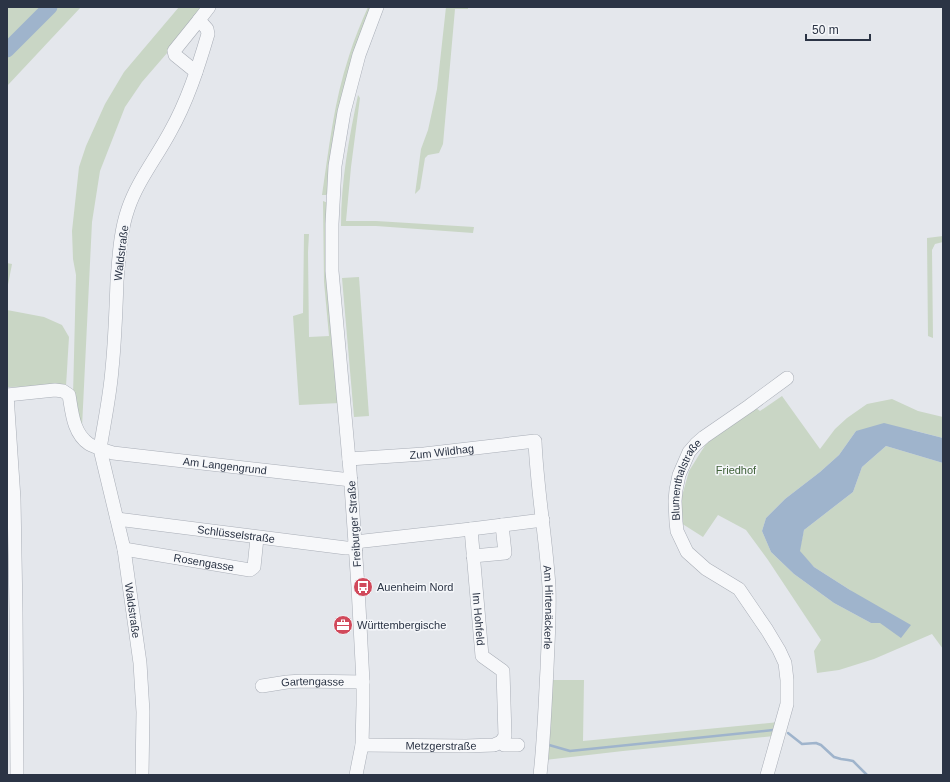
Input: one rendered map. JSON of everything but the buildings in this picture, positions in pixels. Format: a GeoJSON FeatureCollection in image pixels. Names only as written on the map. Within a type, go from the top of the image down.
{"type":"FeatureCollection","features":[{"type":"Feature","properties":{"kind":"street"},"geometry":{"type":"LineString","coordinates":[[196,72],[175,55],[174,51],[209,7]]}},
{"type":"Feature","properties":{"kind":"street","name":"Freiburger Straße"},"geometry":{"type":"LineString","coordinates":[[356,775],[362,745],[363,682],[351,480],[332,271],[332,224],[335,166],[344,112],[358,55],[377,7]]}},
{"type":"Feature","properties":{"kind":"street","name":"Waldstraße"},"geometry":{"type":"LineString","coordinates":[[142,775],[141,676],[124,549],[100,449],[112,369],[120,241],[128,208],[141,181],[179,114],[196,72],[208,34],[207,29],[199,20]]}},
{"type":"Feature","properties":{"kind":"street","name":"Blumenthalstraße"},"geometry":{"type":"LineString","coordinates":[[766,775],[787,704],[785,663],[767,630],[739,589],[706,569],[688,552],[677,531],[675,501],[681,470],[689,452],[696,444],[787,378]]}},
{"type":"Feature","properties":{"kind":"street"},"geometry":{"type":"LineString","coordinates":[[17,775],[16,612],[10,501],[7,395],[55,390],[63,391],[69,395],[75,425],[80,435],[88,443],[100,449]]}},
{"type":"Feature","properties":{"kind":"street","name":"Zum Wildhag"},"geometry":{"type":"LineString","coordinates":[[349,459],[424,454],[535,441]]}},
{"type":"Feature","properties":{"kind":"street","name":"Am Hirtenäckerle"},"geometry":{"type":"LineString","coordinates":[[535,441],[549,587],[549,626],[540,775]]}},
{"type":"Feature","properties":{"kind":"street","name":"Am Langengrund"},"geometry":{"type":"LineString","coordinates":[[100,449],[113,453],[351,480]]}},
{"type":"Feature","properties":{"kind":"street","name":"Schlüsselstraße"},"geometry":{"type":"LineString","coordinates":[[117,519],[257,538],[346,548],[355,545]]}},
{"type":"Feature","properties":{"kind":"street"},"geometry":{"type":"LineString","coordinates":[[355,545],[543,520]]}},
{"type":"Feature","properties":{"kind":"street"},"geometry":{"type":"LineString","coordinates":[[473,556],[505,553],[502,525]]}},
{"type":"Feature","properties":{"kind":"street","name":"Im Hohfeld"},"geometry":{"type":"LineString","coordinates":[[471,529],[482,656],[504,670],[505,736],[500,742]]}},
{"type":"Feature","properties":{"kind":"street","name":"Rosengasse"},"geometry":{"type":"LineString","coordinates":[[124,549],[250,570],[254,567],[257,538]]}},
{"type":"Feature","properties":{"kind":"street"},"geometry":{"type":"LineString","coordinates":[[7,600],[16,612]]}},
{"type":"Feature","properties":{"kind":"street","name":"Gartengasse"},"geometry":{"type":"LineString","coordinates":[[262,686],[302,681],[363,682]]}},
{"type":"Feature","properties":{"kind":"street","name":"Metzgerstraße"},"geometry":{"type":"LineString","coordinates":[[362,745],[466,746],[494,745],[500,742],[504,746],[518,745]]}},
{"type":"Feature","properties":{"kind":"green space"},"geometry":{"type":"Polygon","coordinates":[[[7,7],[81,7],[7,86],[7,7]]]}},
{"type":"Feature","properties":{"kind":"green space"},"geometry":{"type":"Polygon","coordinates":[[[179,7],[205,7],[142,82],[125,107],[100,171],[92,222],[82,427],[73,396],[76,275],[73,259],[72,231],[79,167],[86,146],[105,104],[124,72],[179,7]]]}},
{"type":"Feature","properties":{"kind":"green space"},"geometry":{"type":"Polygon","coordinates":[[[368,7],[373,7],[329,192],[326,195],[322,195],[332,125],[339,90],[353,43],[368,7]]]}},
{"type":"Feature","properties":{"kind":"green space"},"geometry":{"type":"Polygon","coordinates":[[[446,7],[468,7],[468,9],[455,9],[443,144],[439,153],[428,155],[425,158],[420,189],[415,194],[421,149],[428,130],[437,89],[446,7]]]}},
{"type":"Feature","properties":{"kind":"green space"},"geometry":{"type":"Polygon","coordinates":[[[358,95],[360,98],[346,221],[376,221],[474,227],[473,233],[376,226],[341,226],[342,193],[346,160],[358,95]]]}},
{"type":"Feature","properties":{"kind":"green space"},"geometry":{"type":"Polygon","coordinates":[[[323,201],[328,203],[340,403],[299,405],[293,316],[303,313],[304,234],[309,234],[309,337],[329,336],[324,282],[323,201]]]}},
{"type":"Feature","properties":{"kind":"green space"},"geometry":{"type":"Polygon","coordinates":[[[943,236],[943,242],[935,244],[932,250],[933,338],[928,336],[927,238],[943,236]]]}},
{"type":"Feature","properties":{"kind":"green space"},"geometry":{"type":"Polygon","coordinates":[[[7,263],[12,264],[7,290],[7,263]]]}},
{"type":"Feature","properties":{"kind":"green space"},"geometry":{"type":"Polygon","coordinates":[[[359,277],[369,416],[354,417],[342,278],[359,277]]]}},
{"type":"Feature","properties":{"kind":"green space"},"geometry":{"type":"Polygon","coordinates":[[[7,310],[44,317],[62,325],[69,337],[66,386],[7,387],[7,310]]]}},
{"type":"Feature","properties":{"kind":"green space","name":"Friedhof"},"geometry":{"type":"Polygon","coordinates":[[[782,396],[820,449],[835,429],[847,418],[867,404],[892,399],[918,411],[943,417],[943,438],[912,430],[856,431],[839,455],[785,499],[766,518],[762,531],[771,552],[794,574],[834,603],[871,623],[880,623],[850,590],[814,567],[799,552],[804,530],[853,492],[862,467],[886,446],[943,463],[943,649],[932,634],[874,659],[839,670],[817,673],[814,651],[821,640],[768,560],[746,530],[718,515],[703,537],[681,523],[680,503],[689,471],[709,439],[756,408],[760,411],[782,396]]]}},
{"type":"Feature","properties":{"kind":"green space"},"geometry":{"type":"Polygon","coordinates":[[[550,680],[584,680],[583,741],[779,722],[774,736],[545,760],[550,680]]]}},
{"type":"Feature","properties":{"kind":"water"},"geometry":{"type":"Polygon","coordinates":[[[884,423],[943,438],[943,463],[886,446],[862,467],[853,492],[804,530],[800,551],[814,567],[850,590],[911,625],[901,638],[880,623],[871,623],[834,603],[794,574],[771,552],[762,531],[766,518],[785,499],[839,455],[856,431],[884,423]]]}},
{"type":"Feature","properties":{"kind":"waterway"},"geometry":{"type":"LineString","coordinates":[[7,50],[50,7]]}},
{"type":"Feature","properties":{"kind":"waterway"},"geometry":{"type":"LineString","coordinates":[[549,745],[570,751],[773,730]]}},
{"type":"Feature","properties":{"kind":"waterway"},"geometry":{"type":"LineString","coordinates":[[788,733],[802,744],[816,743],[821,745],[834,757],[853,761],[867,775]]}},
{"type":"Feature","properties":{"kind":"place","name":"Auenheim Nord"},"geometry":{"type":"Point","coordinates":[363,587]}},
{"type":"Feature","properties":{"kind":"place","name":"Württembergische"},"geometry":{"type":"Point","coordinates":[343,625]}}]}
